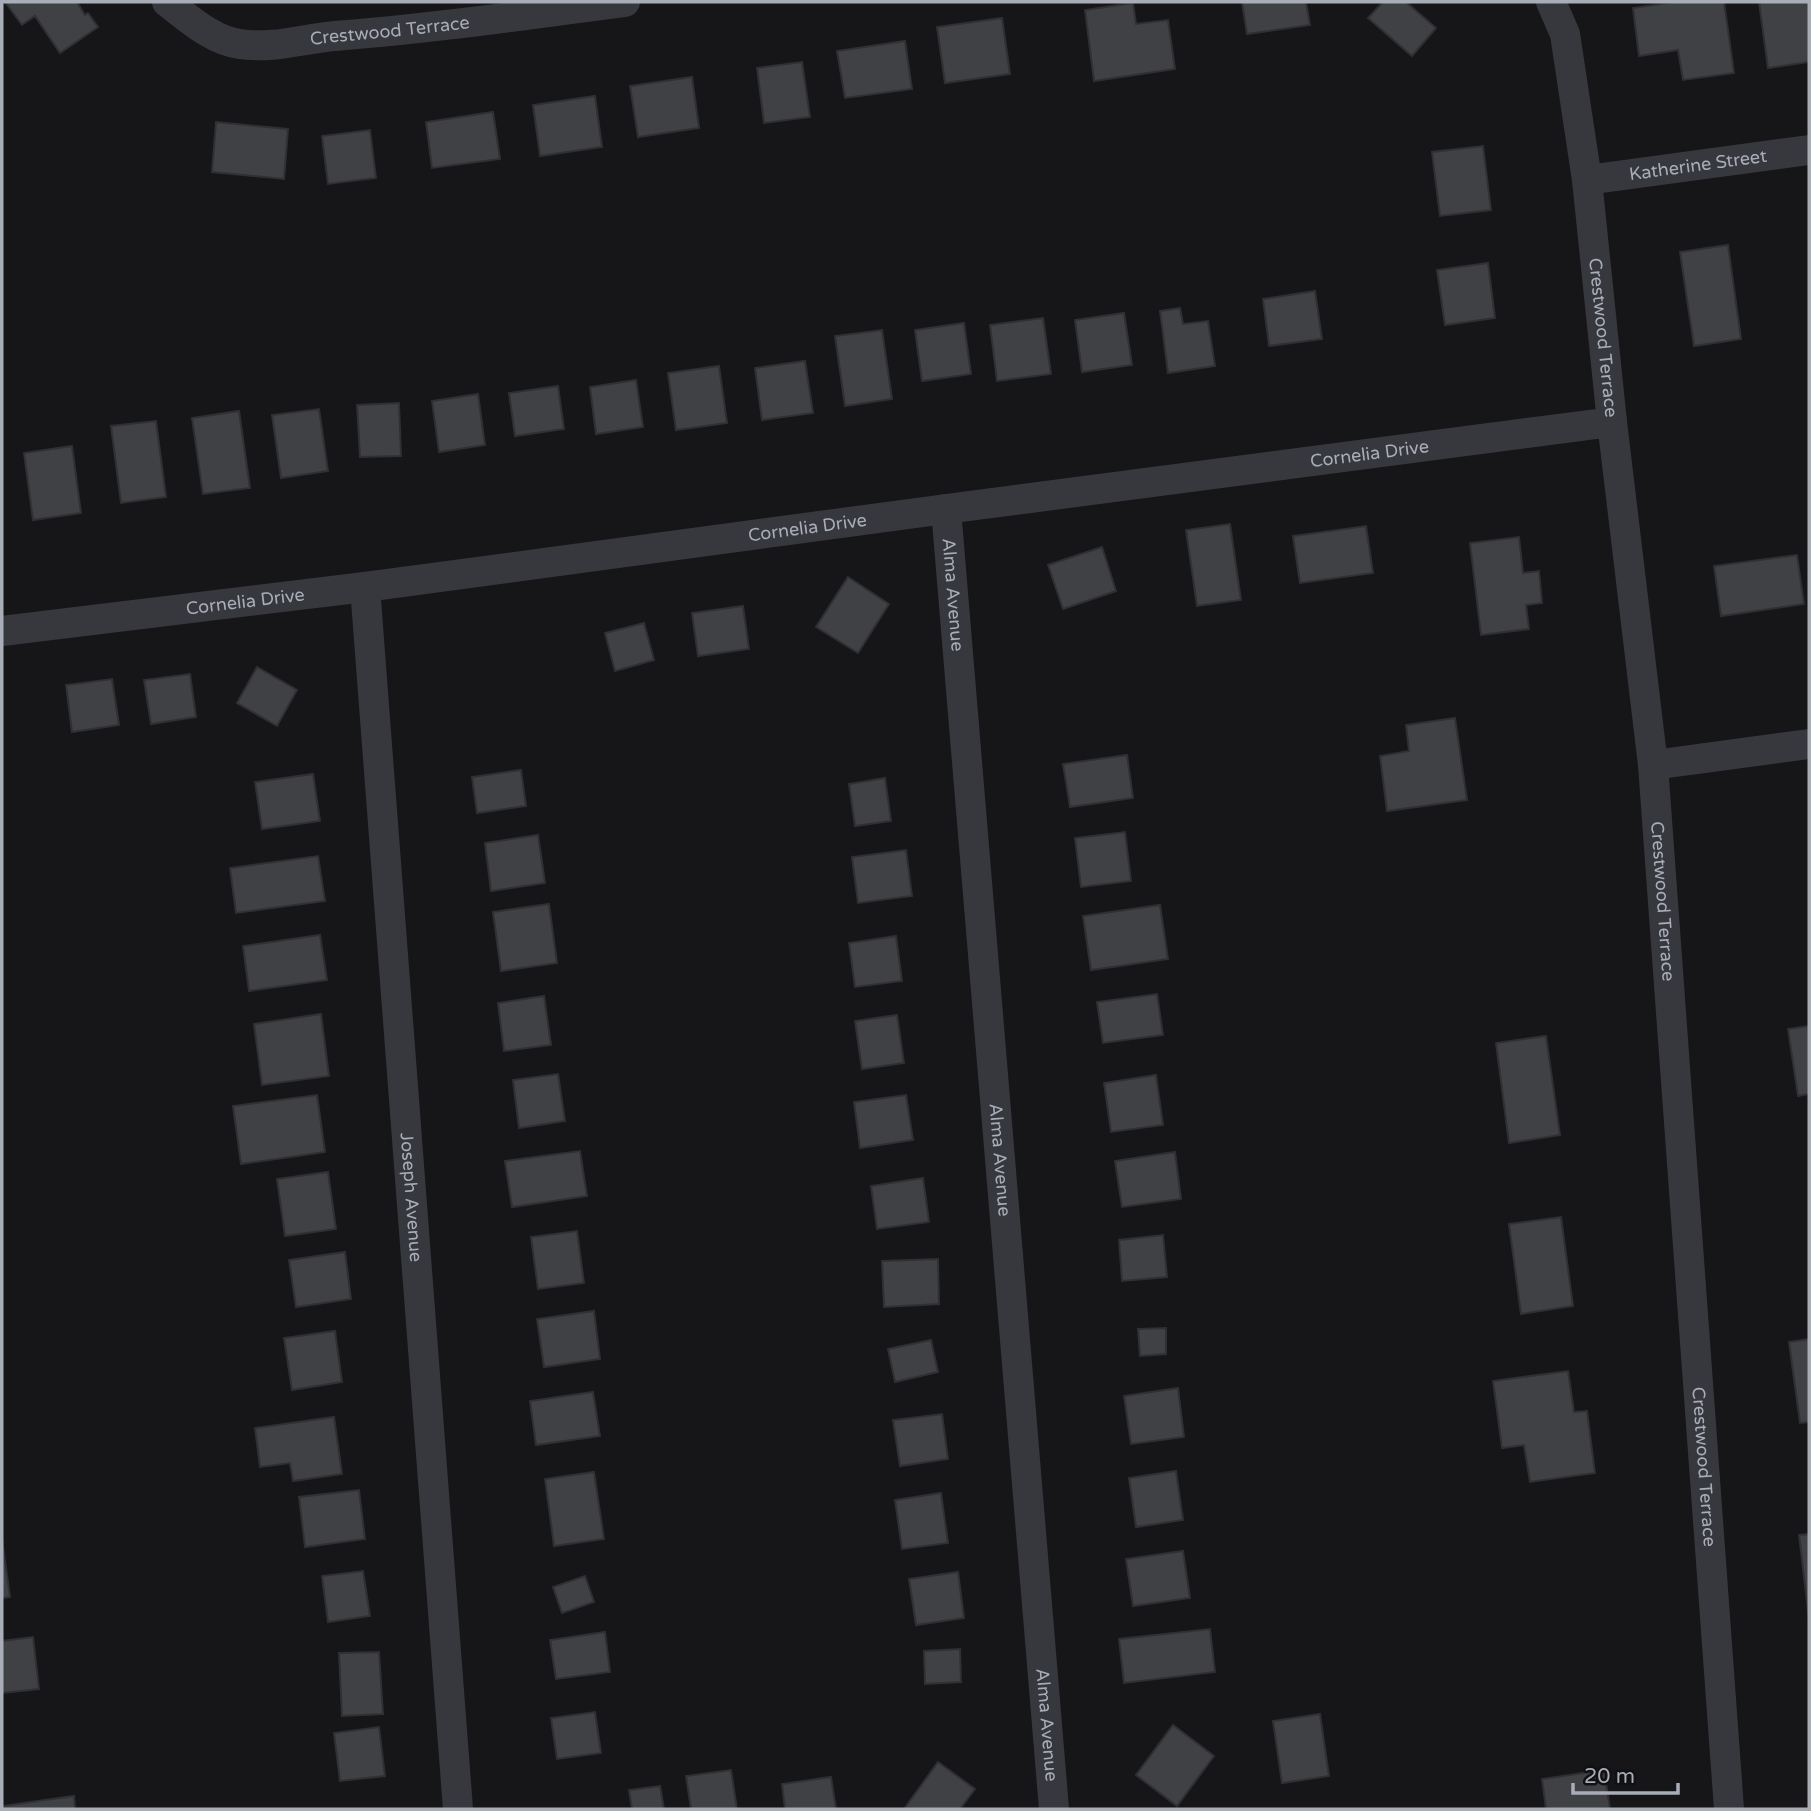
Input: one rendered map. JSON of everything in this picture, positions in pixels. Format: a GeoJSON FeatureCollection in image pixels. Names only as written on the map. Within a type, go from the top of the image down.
{"type":"FeatureCollection","features":[{"type":"Feature","properties":{"kind":"street","name":"Crestwood Terrace"},"geometry":{"type":"LineString","coordinates":[[167,2],[204,30],[236,44],[268,47],[324,37],[428,28],[625,2]]}},
{"type":"Feature","properties":{"kind":"street","name":"Crestwood Terrace"},"geometry":{"type":"LineString","coordinates":[[1551,2],[1565,34],[1587,180],[1612,422],[1653,765],[1729,1809]]}},
{"type":"Feature","properties":{"kind":"street","name":"Katherine Street"},"geometry":{"type":"LineString","coordinates":[[1587,180],[1809,150]]}},
{"type":"Feature","properties":{"kind":"street","name":"Cornelia Drive"},"geometry":{"type":"LineString","coordinates":[[2,631],[365,587],[1612,422]]}},
{"type":"Feature","properties":{"kind":"street","name":"Alma Avenue"},"geometry":{"type":"LineString","coordinates":[[946,509],[1054,1809]]}},
{"type":"Feature","properties":{"kind":"street","name":"Joseph Avenue"},"geometry":{"type":"LineString","coordinates":[[365,587],[458,1809]]}},
{"type":"Feature","properties":{"kind":"street"},"geometry":{"type":"LineString","coordinates":[[1653,765],[1809,744]]}},
{"type":"Feature","properties":{"kind":"building"},"geometry":{"type":"Polygon","coordinates":[[[5,2],[77,2],[85,15],[88,13],[98,27],[60,53],[35,16],[22,25],[5,2]]]}},
{"type":"Feature","properties":{"kind":"building"},"geometry":{"type":"Polygon","coordinates":[[[1242,2],[1306,2],[1310,25],[1247,34],[1242,2]]]}},
{"type":"Feature","properties":{"kind":"building"},"geometry":{"type":"Polygon","coordinates":[[[1383,2],[1406,2],[1436,28],[1412,56],[1368,18],[1383,2]]]}},
{"type":"Feature","properties":{"kind":"building"},"geometry":{"type":"Polygon","coordinates":[[[1674,2],[1724,2],[1734,73],[1683,80],[1678,50],[1639,56],[1633,8],[1674,2]]]}},
{"type":"Feature","properties":{"kind":"building"},"geometry":{"type":"Polygon","coordinates":[[[1759,2],[1809,2],[1809,62],[1768,68],[1759,2]]]}},
{"type":"Feature","properties":{"kind":"building"},"geometry":{"type":"Polygon","coordinates":[[[1133,3],[1136,24],[1168,20],[1175,69],[1094,81],[1085,10],[1133,3]]]}},
{"type":"Feature","properties":{"kind":"building"},"geometry":{"type":"Polygon","coordinates":[[[1002,18],[1010,74],[945,83],[937,27],[1002,18]]]}},
{"type":"Feature","properties":{"kind":"building"},"geometry":{"type":"Polygon","coordinates":[[[905,41],[912,89],[845,98],[837,51],[905,41]]]}},
{"type":"Feature","properties":{"kind":"building"},"geometry":{"type":"Polygon","coordinates":[[[802,62],[810,117],[764,123],[757,68],[802,62]]]}},
{"type":"Feature","properties":{"kind":"building"},"geometry":{"type":"Polygon","coordinates":[[[692,77],[699,128],[638,137],[630,86],[692,77]]]}},
{"type":"Feature","properties":{"kind":"building"},"geometry":{"type":"Polygon","coordinates":[[[595,96],[602,147],[540,156],[533,105],[595,96]]]}},
{"type":"Feature","properties":{"kind":"building"},"geometry":{"type":"Polygon","coordinates":[[[493,112],[500,159],[432,168],[426,122],[493,112]]]}},
{"type":"Feature","properties":{"kind":"building"},"geometry":{"type":"Polygon","coordinates":[[[216,122],[288,129],[284,179],[212,172],[216,122]]]}},
{"type":"Feature","properties":{"kind":"building"},"geometry":{"type":"Polygon","coordinates":[[[370,130],[376,178],[328,184],[322,136],[370,130]]]}},
{"type":"Feature","properties":{"kind":"building"},"geometry":{"type":"Polygon","coordinates":[[[1483,146],[1491,210],[1440,216],[1432,152],[1483,146]]]}},
{"type":"Feature","properties":{"kind":"building"},"geometry":{"type":"Polygon","coordinates":[[[1728,245],[1741,339],[1694,346],[1680,252],[1728,245]]]}},
{"type":"Feature","properties":{"kind":"building"},"geometry":{"type":"Polygon","coordinates":[[[1488,263],[1495,318],[1445,325],[1437,270],[1488,263]]]}},
{"type":"Feature","properties":{"kind":"building"},"geometry":{"type":"Polygon","coordinates":[[[1315,291],[1322,339],[1269,346],[1263,299],[1315,291]]]}},
{"type":"Feature","properties":{"kind":"building"},"geometry":{"type":"Polygon","coordinates":[[[1180,308],[1183,324],[1208,321],[1215,366],[1168,373],[1160,311],[1180,308]]]}},
{"type":"Feature","properties":{"kind":"building"},"geometry":{"type":"Polygon","coordinates":[[[1124,313],[1132,365],[1082,372],[1075,320],[1124,313]]]}},
{"type":"Feature","properties":{"kind":"building"},"geometry":{"type":"Polygon","coordinates":[[[1043,318],[1051,374],[997,381],[990,325],[1043,318]]]}},
{"type":"Feature","properties":{"kind":"building"},"geometry":{"type":"Polygon","coordinates":[[[964,323],[971,374],[922,381],[915,330],[964,323]]]}},
{"type":"Feature","properties":{"kind":"building"},"geometry":{"type":"Polygon","coordinates":[[[882,330],[892,399],[845,406],[835,336],[882,330]]]}},
{"type":"Feature","properties":{"kind":"building"},"geometry":{"type":"Polygon","coordinates":[[[805,361],[813,413],[762,420],[755,368],[805,361]]]}},
{"type":"Feature","properties":{"kind":"building"},"geometry":{"type":"Polygon","coordinates":[[[719,366],[727,423],[676,430],[668,373],[719,366]]]}},
{"type":"Feature","properties":{"kind":"building"},"geometry":{"type":"Polygon","coordinates":[[[636,380],[643,427],[596,434],[590,387],[636,380]]]}},
{"type":"Feature","properties":{"kind":"building"},"geometry":{"type":"Polygon","coordinates":[[[558,386],[564,429],[515,436],[509,393],[558,386]]]}},
{"type":"Feature","properties":{"kind":"building"},"geometry":{"type":"Polygon","coordinates":[[[478,394],[485,445],[439,452],[432,401],[478,394]]]}},
{"type":"Feature","properties":{"kind":"building"},"geometry":{"type":"Polygon","coordinates":[[[399,403],[401,456],[360,457],[357,405],[399,403]]]}},
{"type":"Feature","properties":{"kind":"building"},"geometry":{"type":"Polygon","coordinates":[[[319,409],[328,471],[281,478],[272,415],[319,409]]]}},
{"type":"Feature","properties":{"kind":"building"},"geometry":{"type":"Polygon","coordinates":[[[239,411],[250,488],[203,494],[192,418],[239,411]]]}},
{"type":"Feature","properties":{"kind":"building"},"geometry":{"type":"Polygon","coordinates":[[[156,421],[166,497],[121,503],[111,426],[156,421]]]}},
{"type":"Feature","properties":{"kind":"building"},"geometry":{"type":"Polygon","coordinates":[[[72,446],[81,513],[33,520],[24,453],[72,446]]]}},
{"type":"Feature","properties":{"kind":"building"},"geometry":{"type":"Polygon","coordinates":[[[1230,524],[1241,600],[1197,606],[1186,530],[1230,524]]]}},
{"type":"Feature","properties":{"kind":"building"},"geometry":{"type":"Polygon","coordinates":[[[1366,526],[1373,573],[1300,583],[1293,536],[1366,526]]]}},
{"type":"Feature","properties":{"kind":"building"},"geometry":{"type":"Polygon","coordinates":[[[1519,537],[1523,573],[1539,571],[1542,603],[1526,605],[1529,629],[1481,635],[1470,543],[1519,537]]]}},
{"type":"Feature","properties":{"kind":"building"},"geometry":{"type":"Polygon","coordinates":[[[1102,547],[1116,591],[1063,609],[1048,565],[1102,547]]]}},
{"type":"Feature","properties":{"kind":"building"},"geometry":{"type":"Polygon","coordinates":[[[1797,555],[1804,604],[1721,616],[1714,566],[1797,555]]]}},
{"type":"Feature","properties":{"kind":"building"},"geometry":{"type":"Polygon","coordinates":[[[848,577],[889,604],[858,653],[816,627],[848,577]]]}},
{"type":"Feature","properties":{"kind":"building"},"geometry":{"type":"Polygon","coordinates":[[[743,606],[749,649],[698,656],[692,613],[743,606]]]}},
{"type":"Feature","properties":{"kind":"building"},"geometry":{"type":"Polygon","coordinates":[[[644,623],[654,660],[615,671],[605,633],[644,623]]]}},
{"type":"Feature","properties":{"kind":"building"},"geometry":{"type":"Polygon","coordinates":[[[257,667],[297,690],[277,726],[237,703],[257,667]]]}},
{"type":"Feature","properties":{"kind":"building"},"geometry":{"type":"Polygon","coordinates":[[[190,674],[196,717],[151,724],[144,680],[190,674]]]}},
{"type":"Feature","properties":{"kind":"building"},"geometry":{"type":"Polygon","coordinates":[[[112,679],[119,725],[72,732],[66,685],[112,679]]]}},
{"type":"Feature","properties":{"kind":"building"},"geometry":{"type":"Polygon","coordinates":[[[1455,718],[1467,800],[1387,811],[1380,756],[1409,751],[1406,725],[1455,718]]]}},
{"type":"Feature","properties":{"kind":"building"},"geometry":{"type":"Polygon","coordinates":[[[1127,755],[1133,798],[1070,807],[1063,764],[1127,755]]]}},
{"type":"Feature","properties":{"kind":"building"},"geometry":{"type":"Polygon","coordinates":[[[521,770],[526,806],[477,813],[472,777],[521,770]]]}},
{"type":"Feature","properties":{"kind":"building"},"geometry":{"type":"Polygon","coordinates":[[[313,774],[320,821],[262,829],[255,782],[313,774]]]}},
{"type":"Feature","properties":{"kind":"building"},"geometry":{"type":"Polygon","coordinates":[[[885,778],[891,821],[855,826],[849,784],[885,778]]]}},
{"type":"Feature","properties":{"kind":"building"},"geometry":{"type":"Polygon","coordinates":[[[1125,832],[1131,881],[1081,887],[1075,838],[1125,832]]]}},
{"type":"Feature","properties":{"kind":"building"},"geometry":{"type":"Polygon","coordinates":[[[538,835],[545,883],[491,891],[485,843],[538,835]]]}},
{"type":"Feature","properties":{"kind":"building"},"geometry":{"type":"Polygon","coordinates":[[[906,850],[912,896],[858,903],[852,857],[906,850]]]}},
{"type":"Feature","properties":{"kind":"building"},"geometry":{"type":"Polygon","coordinates":[[[318,856],[325,901],[236,913],[230,868],[318,856]]]}},
{"type":"Feature","properties":{"kind":"building"},"geometry":{"type":"Polygon","coordinates":[[[549,904],[557,963],[501,971],[493,912],[549,904]]]}},
{"type":"Feature","properties":{"kind":"building"},"geometry":{"type":"Polygon","coordinates":[[[1160,905],[1168,959],[1091,970],[1083,916],[1160,905]]]}},
{"type":"Feature","properties":{"kind":"building"},"geometry":{"type":"Polygon","coordinates":[[[320,935],[327,980],[249,991],[243,946],[320,935]]]}},
{"type":"Feature","properties":{"kind":"building"},"geometry":{"type":"Polygon","coordinates":[[[896,936],[902,981],[855,987],[849,943],[896,936]]]}},
{"type":"Feature","properties":{"kind":"building"},"geometry":{"type":"Polygon","coordinates":[[[1157,994],[1163,1035],[1103,1043],[1097,1002],[1157,994]]]}},
{"type":"Feature","properties":{"kind":"building"},"geometry":{"type":"Polygon","coordinates":[[[544,996],[551,1045],[504,1051],[498,1003],[544,996]]]}},
{"type":"Feature","properties":{"kind":"building"},"geometry":{"type":"Polygon","coordinates":[[[321,1014],[329,1076],[262,1085],[254,1024],[321,1014]]]}},
{"type":"Feature","properties":{"kind":"building"},"geometry":{"type":"Polygon","coordinates":[[[897,1015],[904,1063],[862,1069],[855,1021],[897,1015]]]}},
{"type":"Feature","properties":{"kind":"building"},"geometry":{"type":"Polygon","coordinates":[[[1809,1026],[1809,1094],[1798,1096],[1788,1029],[1809,1026]]]}},
{"type":"Feature","properties":{"kind":"building"},"geometry":{"type":"Polygon","coordinates":[[[1546,1036],[1560,1135],[1509,1143],[1496,1043],[1546,1036]]]}},
{"type":"Feature","properties":{"kind":"building"},"geometry":{"type":"Polygon","coordinates":[[[558,1074],[565,1121],[519,1128],[513,1080],[558,1074]]]}},
{"type":"Feature","properties":{"kind":"building"},"geometry":{"type":"Polygon","coordinates":[[[1156,1075],[1163,1125],[1111,1132],[1104,1083],[1156,1075]]]}},
{"type":"Feature","properties":{"kind":"building"},"geometry":{"type":"Polygon","coordinates":[[[317,1095],[325,1152],[241,1164],[233,1106],[317,1095]]]}},
{"type":"Feature","properties":{"kind":"building"},"geometry":{"type":"Polygon","coordinates":[[[906,1095],[913,1140],[860,1148],[854,1102],[906,1095]]]}},
{"type":"Feature","properties":{"kind":"building"},"geometry":{"type":"Polygon","coordinates":[[[580,1151],[587,1196],[512,1207],[505,1161],[580,1151]]]}},
{"type":"Feature","properties":{"kind":"building"},"geometry":{"type":"Polygon","coordinates":[[[1175,1152],[1181,1199],[1122,1207],[1115,1161],[1175,1152]]]}},
{"type":"Feature","properties":{"kind":"building"},"geometry":{"type":"Polygon","coordinates":[[[328,1172],[336,1229],[285,1236],[277,1179],[328,1172]]]}},
{"type":"Feature","properties":{"kind":"building"},"geometry":{"type":"Polygon","coordinates":[[[923,1178],[929,1222],[877,1229],[871,1186],[923,1178]]]}},
{"type":"Feature","properties":{"kind":"building"},"geometry":{"type":"Polygon","coordinates":[[[1561,1217],[1573,1306],[1521,1314],[1509,1224],[1561,1217]]]}},
{"type":"Feature","properties":{"kind":"building"},"geometry":{"type":"Polygon","coordinates":[[[577,1231],[584,1283],[538,1289],[531,1237],[577,1231]]]}},
{"type":"Feature","properties":{"kind":"building"},"geometry":{"type":"Polygon","coordinates":[[[1163,1235],[1167,1277],[1122,1281],[1119,1240],[1163,1235]]]}},
{"type":"Feature","properties":{"kind":"building"},"geometry":{"type":"Polygon","coordinates":[[[345,1252],[351,1299],[296,1307],[289,1260],[345,1252]]]}},
{"type":"Feature","properties":{"kind":"building"},"geometry":{"type":"Polygon","coordinates":[[[938,1259],[939,1304],[884,1307],[882,1261],[938,1259]]]}},
{"type":"Feature","properties":{"kind":"building"},"geometry":{"type":"Polygon","coordinates":[[[594,1311],[600,1359],[544,1367],[537,1319],[594,1311]]]}},
{"type":"Feature","properties":{"kind":"building"},"geometry":{"type":"Polygon","coordinates":[[[1166,1328],[1166,1354],[1140,1356],[1138,1329],[1166,1328]]]}},
{"type":"Feature","properties":{"kind":"building"},"geometry":{"type":"Polygon","coordinates":[[[335,1331],[342,1382],[292,1390],[284,1338],[335,1331]]]}},
{"type":"Feature","properties":{"kind":"building"},"geometry":{"type":"Polygon","coordinates":[[[1809,1339],[1809,1422],[1800,1423],[1789,1342],[1809,1339]]]}},
{"type":"Feature","properties":{"kind":"building"},"geometry":{"type":"Polygon","coordinates":[[[931,1340],[938,1372],[895,1382],[888,1349],[931,1340]]]}},
{"type":"Feature","properties":{"kind":"building"},"geometry":{"type":"Polygon","coordinates":[[[1568,1371],[1574,1412],[1587,1411],[1595,1473],[1530,1482],[1524,1445],[1502,1448],[1493,1381],[1568,1371]]]}},
{"type":"Feature","properties":{"kind":"building"},"geometry":{"type":"Polygon","coordinates":[[[1178,1388],[1184,1437],[1131,1444],[1124,1396],[1178,1388]]]}},
{"type":"Feature","properties":{"kind":"building"},"geometry":{"type":"Polygon","coordinates":[[[593,1392],[600,1436],[536,1445],[530,1401],[593,1392]]]}},
{"type":"Feature","properties":{"kind":"building"},"geometry":{"type":"Polygon","coordinates":[[[942,1414],[948,1459],[900,1466],[893,1420],[942,1414]]]}},
{"type":"Feature","properties":{"kind":"building"},"geometry":{"type":"Polygon","coordinates":[[[334,1417],[342,1474],[293,1481],[290,1463],[260,1467],[255,1428],[334,1417]]]}},
{"type":"Feature","properties":{"kind":"building"},"geometry":{"type":"Polygon","coordinates":[[[1176,1471],[1183,1520],[1136,1527],[1129,1478],[1176,1471]]]}},
{"type":"Feature","properties":{"kind":"building"},"geometry":{"type":"Polygon","coordinates":[[[594,1472],[604,1539],[554,1546],[545,1479],[594,1472]]]}},
{"type":"Feature","properties":{"kind":"building"},"geometry":{"type":"Polygon","coordinates":[[[359,1490],[365,1539],[305,1547],[299,1497],[359,1490]]]}},
{"type":"Feature","properties":{"kind":"building"},"geometry":{"type":"Polygon","coordinates":[[[941,1493],[948,1543],[902,1549],[895,1500],[941,1493]]]}},
{"type":"Feature","properties":{"kind":"building"},"geometry":{"type":"Polygon","coordinates":[[[1809,1534],[1809,1619],[1799,1535],[1809,1534]]]}},
{"type":"Feature","properties":{"kind":"building"},"geometry":{"type":"Polygon","coordinates":[[[2,1539],[10,1597],[2,1598],[2,1539]]]}},
{"type":"Feature","properties":{"kind":"building"},"geometry":{"type":"Polygon","coordinates":[[[1183,1551],[1190,1598],[1133,1606],[1126,1559],[1183,1551]]]}},
{"type":"Feature","properties":{"kind":"building"},"geometry":{"type":"Polygon","coordinates":[[[363,1571],[370,1616],[328,1622],[322,1576],[363,1571]]]}},
{"type":"Feature","properties":{"kind":"building"},"geometry":{"type":"Polygon","coordinates":[[[958,1572],[964,1618],[916,1625],[909,1579],[958,1572]]]}},
{"type":"Feature","properties":{"kind":"building"},"geometry":{"type":"Polygon","coordinates":[[[585,1576],[594,1602],[562,1613],[553,1587],[585,1576]]]}},
{"type":"Feature","properties":{"kind":"building"},"geometry":{"type":"Polygon","coordinates":[[[1210,1629],[1215,1672],[1124,1683],[1119,1639],[1210,1629]]]}},
{"type":"Feature","properties":{"kind":"building"},"geometry":{"type":"Polygon","coordinates":[[[605,1632],[610,1672],[556,1679],[550,1640],[605,1632]]]}},
{"type":"Feature","properties":{"kind":"building"},"geometry":{"type":"Polygon","coordinates":[[[33,1637],[39,1689],[2,1693],[2,1641],[33,1637]]]}},
{"type":"Feature","properties":{"kind":"building"},"geometry":{"type":"Polygon","coordinates":[[[960,1649],[961,1682],[925,1684],[924,1651],[960,1649]]]}},
{"type":"Feature","properties":{"kind":"building"},"geometry":{"type":"Polygon","coordinates":[[[379,1652],[383,1714],[342,1716],[339,1653],[379,1652]]]}},
{"type":"Feature","properties":{"kind":"building"},"geometry":{"type":"Polygon","coordinates":[[[595,1712],[601,1753],[557,1759],[551,1718],[595,1712]]]}},
{"type":"Feature","properties":{"kind":"building"},"geometry":{"type":"Polygon","coordinates":[[[1320,1714],[1329,1776],[1282,1783],[1273,1721],[1320,1714]]]}},
{"type":"Feature","properties":{"kind":"building"},"geometry":{"type":"Polygon","coordinates":[[[1173,1725],[1214,1756],[1177,1806],[1136,1775],[1173,1725]]]}},
{"type":"Feature","properties":{"kind":"building"},"geometry":{"type":"Polygon","coordinates":[[[379,1727],[385,1776],[340,1781],[334,1733],[379,1727]]]}},
{"type":"Feature","properties":{"kind":"building"},"geometry":{"type":"Polygon","coordinates":[[[938,1762],[975,1789],[960,1809],[904,1809],[938,1762]]]}},
{"type":"Feature","properties":{"kind":"building"},"geometry":{"type":"Polygon","coordinates":[[[731,1770],[737,1809],[691,1809],[686,1776],[731,1770]]]}},
{"type":"Feature","properties":{"kind":"building"},"geometry":{"type":"Polygon","coordinates":[[[1604,1770],[1610,1809],[1546,1809],[1542,1779],[1604,1770]]]}},
{"type":"Feature","properties":{"kind":"building"},"geometry":{"type":"Polygon","coordinates":[[[831,1777],[836,1809],[785,1809],[782,1784],[831,1777]]]}},
{"type":"Feature","properties":{"kind":"building"},"geometry":{"type":"Polygon","coordinates":[[[660,1786],[664,1809],[632,1809],[629,1790],[660,1786]]]}},
{"type":"Feature","properties":{"kind":"building"},"geometry":{"type":"Polygon","coordinates":[[[74,1796],[75,1809],[2,1809],[2,1806],[74,1796]]]}}]}
